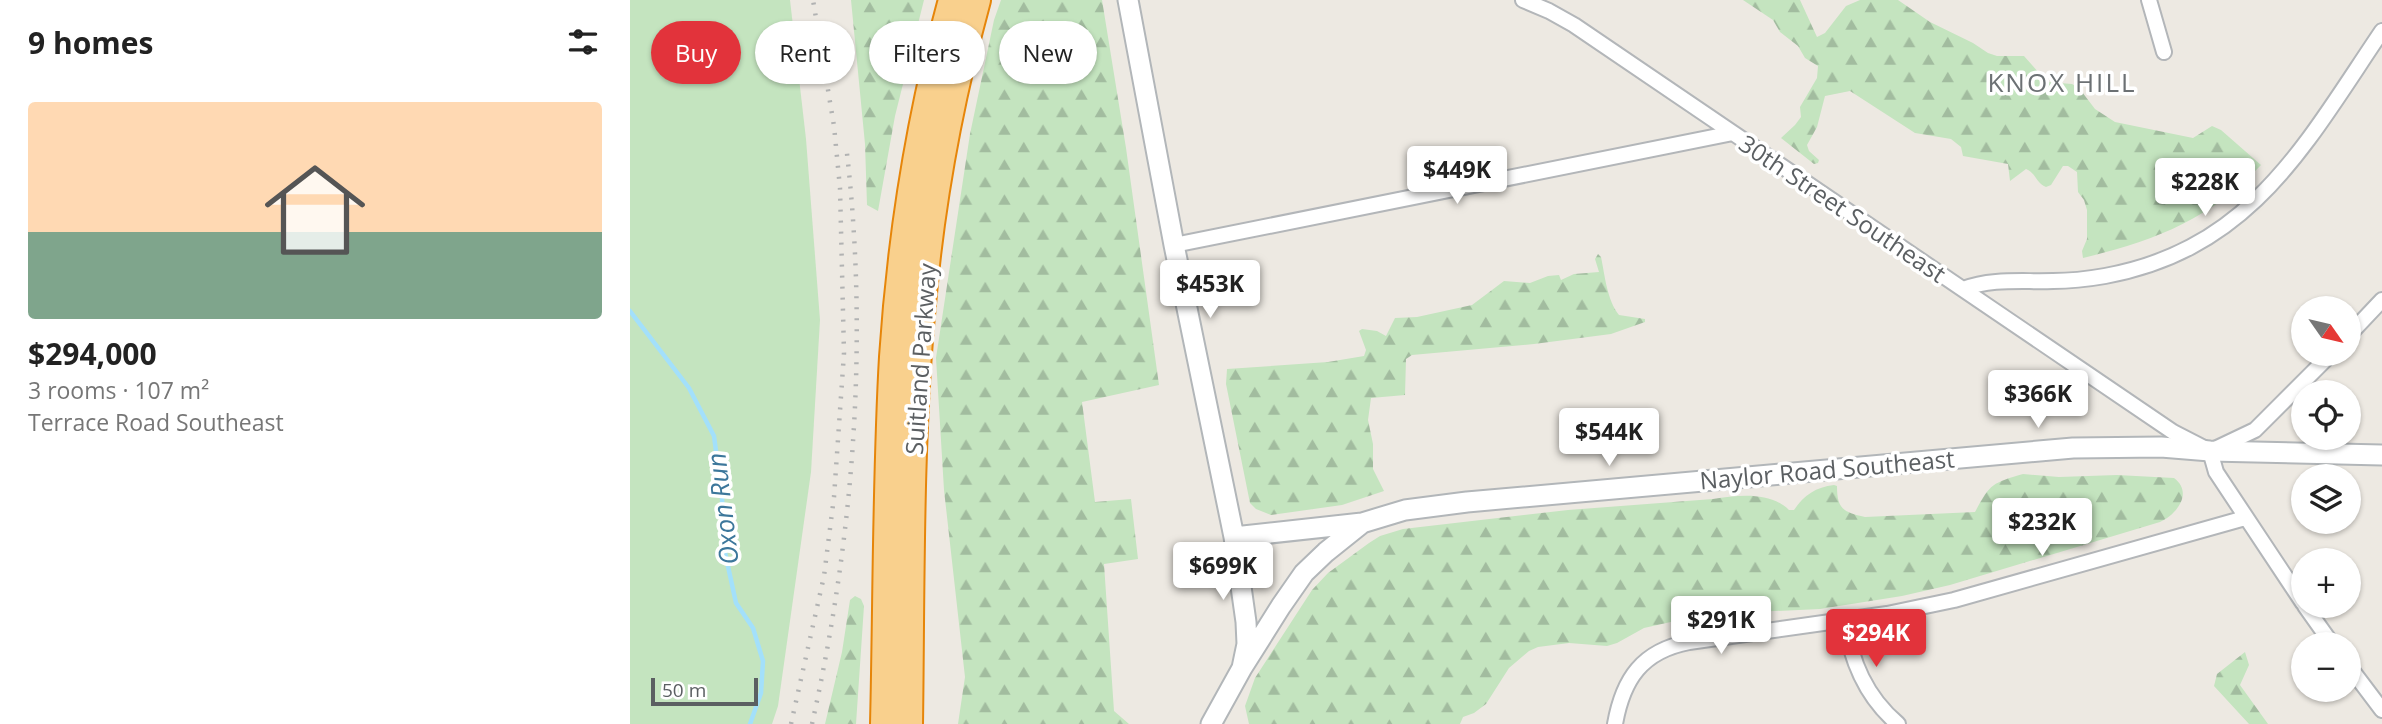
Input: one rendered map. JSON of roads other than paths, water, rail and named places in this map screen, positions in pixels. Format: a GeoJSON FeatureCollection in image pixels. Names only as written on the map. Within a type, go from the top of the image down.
{"type":"FeatureCollection","features":[{"type":"Feature","properties":{"kind":"highway","name":"Suitland Parkway"},"geometry":{"type":"LineString","coordinates":[[884,724],[890,432],[900,278],[920,148],[953,0]]}},
{"type":"Feature","properties":{"kind":"highway","name":"Suitland Parkway"},"geometry":{"type":"LineString","coordinates":[[909,724],[915,420],[922,306],[941,165],[977,0]]}},
{"type":"Feature","properties":{"kind":"main road"},"geometry":{"type":"LineString","coordinates":[[1128,0],[1174,245],[1234,537],[1246,622],[1247,644],[1242,668]]}},
{"type":"Feature","properties":{"kind":"main road","name":"Naylor Road Southeast"},"geometry":{"type":"LineString","coordinates":[[1234,537],[1362,523],[1405,510],[1467,502],[2007,453],[2139,447],[2382,455]]}},
{"type":"Feature","properties":{"kind":"main road"},"geometry":{"type":"LineString","coordinates":[[1211,724],[1242,668],[1304,573],[1362,523]]}},
{"type":"Feature","properties":{"kind":"street"},"geometry":{"type":"LineString","coordinates":[[1523,0],[1574,25],[1733,133]]}},
{"type":"Feature","properties":{"kind":"street"},"geometry":{"type":"LineString","coordinates":[[2150,0],[2164,52]]}},
{"type":"Feature","properties":{"kind":"street"},"geometry":{"type":"LineString","coordinates":[[1964,289],[1993,282],[2068,281],[2106,276],[2149,264],[2210,236],[2248,207],[2284,172],[2382,31]]}},
{"type":"Feature","properties":{"kind":"street","name":"30th Street Southeast"},"geometry":{"type":"LineString","coordinates":[[1174,245],[1733,133],[2174,432],[2210,451]]}},
{"type":"Feature","properties":{"kind":"street"},"geometry":{"type":"LineString","coordinates":[[2361,322],[2382,300]]}},
{"type":"Feature","properties":{"kind":"street"},"geometry":{"type":"LineString","coordinates":[[2291,585],[2216,472],[2210,451],[2255,430],[2319,366]]}},
{"type":"Feature","properties":{"kind":"street"},"geometry":{"type":"LineString","coordinates":[[1615,724],[1620,699],[1630,678],[1640,666],[1666,649],[1689,642],[1845,620],[1962,598],[2245,517]]}},
{"type":"Feature","properties":{"kind":"street"},"geometry":{"type":"LineString","coordinates":[[1845,620],[1850,648],[1863,682],[1875,701],[1898,724]]}},
{"type":"Feature","properties":{"kind":"street"},"geometry":{"type":"LineString","coordinates":[[2361,682],[2382,710]]}},
{"type":"Feature","properties":{"kind":"waterway","name":"Oxon Run"},"geometry":{"type":"LineString","coordinates":[[630,311],[689,388],[714,436],[722,497],[724,548],[736,603],[753,628],[763,661],[761,693],[750,724]]}},
{"type":"Feature","properties":{"kind":"railway"},"geometry":{"type":"LineString","coordinates":[[791,724],[824,576],[834,497],[844,353],[840,188],[834,126],[813,0]]}},
{"type":"Feature","properties":{"kind":"railway"},"geometry":{"type":"LineString","coordinates":[[812,724],[838,581],[853,436],[856,290],[846,145]]}},
{"type":"Feature","properties":{"kind":"district","name":"KNOX HILL"},"geometry":{"type":"Point","coordinates":[2062,82]}}]}
